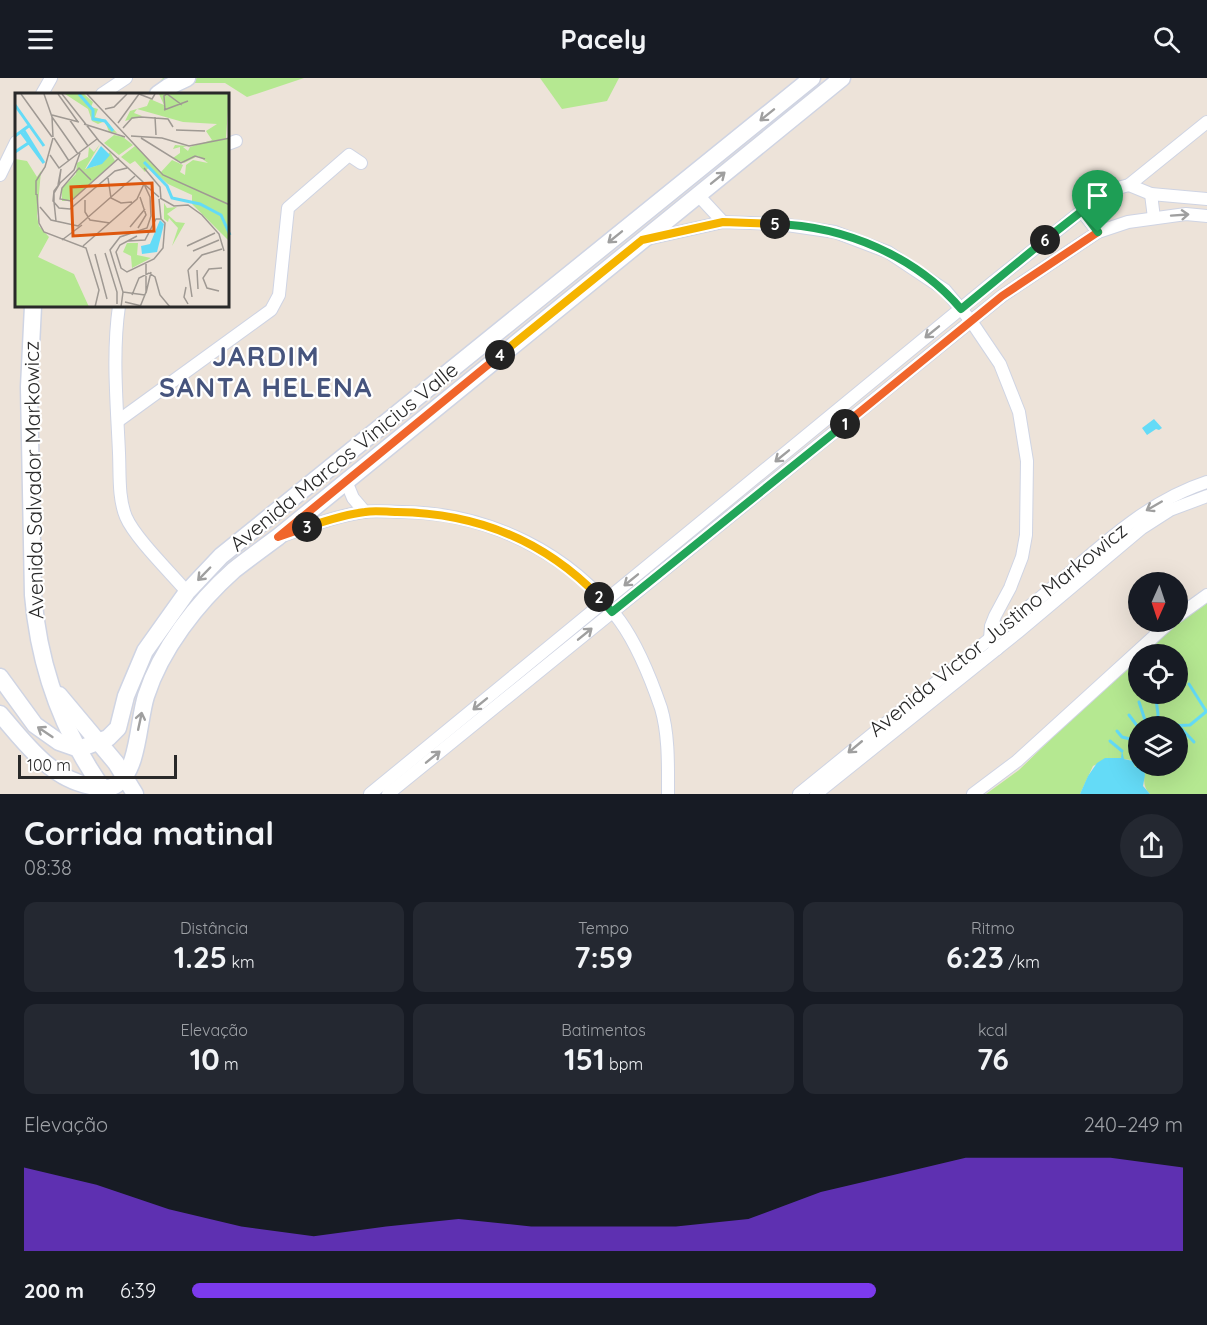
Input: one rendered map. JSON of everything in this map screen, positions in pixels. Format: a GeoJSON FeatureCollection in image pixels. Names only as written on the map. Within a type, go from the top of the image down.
{"type":"FeatureCollection","features":[{"type":"Feature","properties":{"kind":"street"},"geometry":{"type":"LineString","coordinates":[[43,93],[51,78]]}},
{"type":"Feature","properties":{"kind":"street"},"geometry":{"type":"LineString","coordinates":[[104,93],[126,78]]}},
{"type":"Feature","properties":{"kind":"street"},"geometry":{"type":"LineString","coordinates":[[159,93],[187,78]]}},
{"type":"Feature","properties":{"kind":"street","name":"Avenida Marcos Vinicius Valle"},"geometry":{"type":"LineString","coordinates":[[98,742],[108,738],[118,728],[126,696],[145,651],[187,592],[221,556],[812,78]]}},
{"type":"Feature","properties":{"kind":"street","name":"Avenida Marcos Vinicius Valle"},"geometry":{"type":"LineString","coordinates":[[124,777],[133,761],[147,694],[163,658],[193,614],[234,571],[842,78]]}},
{"type":"Feature","properties":{"kind":"street"},"geometry":{"type":"LineString","coordinates":[[388,794],[961,309],[1082,211],[1106,193],[1129,185],[1207,122]]}},
{"type":"Feature","properties":{"kind":"street"},"geometry":{"type":"LineString","coordinates":[[0,175],[15,144]]}},
{"type":"Feature","properties":{"kind":"street"},"geometry":{"type":"LineString","coordinates":[[118,421],[271,310],[279,295],[288,208],[349,154],[361,164]]}},
{"type":"Feature","properties":{"kind":"street"},"geometry":{"type":"LineString","coordinates":[[1129,185],[1151,194],[1207,199]]}},
{"type":"Feature","properties":{"kind":"street"},"geometry":{"type":"LineString","coordinates":[[1151,194],[1154,218]]}},
{"type":"Feature","properties":{"kind":"street"},"geometry":{"type":"LineString","coordinates":[[698,195],[723,222]]}},
{"type":"Feature","properties":{"kind":"street"},"geometry":{"type":"LineString","coordinates":[[1082,211],[1098,232]]}},
{"type":"Feature","properties":{"kind":"street"},"geometry":{"type":"LineString","coordinates":[[370,794],[1002,296],[1098,232],[1128,222],[1154,218],[1186,214],[1207,216]]}},
{"type":"Feature","properties":{"kind":"street"},"geometry":{"type":"LineString","coordinates":[[642,240],[723,222],[780,224],[836,232],[888,252],[945,290],[971,321],[1000,364],[1019,412],[1027,461],[1026,536],[1023,557],[991,626],[994,644]]}},
{"type":"Feature","properties":{"kind":"street","name":"Avenida Salvador Markowicz"},"geometry":{"type":"LineString","coordinates":[[33,308],[28,387],[33,595],[40,650],[66,728],[104,791]]}},
{"type":"Feature","properties":{"kind":"street"},"geometry":{"type":"LineString","coordinates":[[119,308],[116,328],[118,421],[121,494],[126,517],[187,592]]}},
{"type":"Feature","properties":{"kind":"street"},"geometry":{"type":"LineString","coordinates":[[346,481],[353,498],[365,512]]}},
{"type":"Feature","properties":{"kind":"street","name":"Avenida Victor Justino Markowicz"},"geometry":{"type":"LineString","coordinates":[[816,794],[994,644],[1148,509],[1207,482]]}},
{"type":"Feature","properties":{"kind":"street","name":"Avenida Victor Justino Markowicz"},"geometry":{"type":"LineString","coordinates":[[799,794],[1142,528],[1170,510],[1207,496]]}},
{"type":"Feature","properties":{"kind":"street"},"geometry":{"type":"LineString","coordinates":[[278,537],[325,521],[365,512],[427,512],[473,520],[530,543],[567,567],[608,607],[628,634],[646,670],[661,710],[667,750],[668,794]]}},
{"type":"Feature","properties":{"kind":"street"},"geometry":{"type":"LineString","coordinates":[[221,556],[234,571]]}},
{"type":"Feature","properties":{"kind":"street"},"geometry":{"type":"LineString","coordinates":[[1188,609],[1207,595]]}},
{"type":"Feature","properties":{"kind":"street"},"geometry":{"type":"LineString","coordinates":[[973,794],[1017,761],[1159,632]]}},
{"type":"Feature","properties":{"kind":"street"},"geometry":{"type":"LineString","coordinates":[[0,677],[34,725],[59,742],[79,749],[98,742]]}},
{"type":"Feature","properties":{"kind":"street","name":"Avenida Salvador Markowicz"},"geometry":{"type":"LineString","coordinates":[[52,687],[116,763],[135,794]]}},
{"type":"Feature","properties":{"kind":"street"},"geometry":{"type":"LineString","coordinates":[[0,714],[33,753],[63,776],[104,791],[124,777]]}},
{"type":"Feature","properties":{"kind":"street"},"geometry":{"type":"LineString","coordinates":[[133,761],[141,794]]}},
{"type":"Feature","properties":{"kind":"green space"},"geometry":{"type":"Polygon","coordinates":[[[163,78],[304,78],[247,97],[225,83],[194,83],[171,93],[150,93],[163,78]]]}},
{"type":"Feature","properties":{"kind":"green space"},"geometry":{"type":"Polygon","coordinates":[[[540,78],[619,78],[607,101],[562,109],[540,78]]]}},
{"type":"Feature","properties":{"kind":"green space"},"geometry":{"type":"Polygon","coordinates":[[[1207,601],[1207,794],[1150,794],[1145,784],[1144,776],[1188,776],[1188,716],[1128,716],[1128,760],[1123,759],[1122,752],[1122,757],[1119,759],[1110,758],[1093,766],[1080,794],[986,794],[1019,770],[1128,665],[1128,704],[1188,704],[1188,644],[1152,644],[1167,632],[1188,632],[1188,616],[1207,601]]]}},
{"type":"Feature","properties":{"kind":"water"},"geometry":{"type":"Polygon","coordinates":[[[1154,419],[1162,428],[1147,435],[1142,428],[1154,419]]]}},
{"type":"Feature","properties":{"kind":"water"},"geometry":{"type":"Polygon","coordinates":[[[1122,750],[1124,759],[1128,760],[1128,776],[1145,776],[1143,786],[1150,794],[1080,794],[1097,763],[1105,758],[1121,758],[1122,750]]]}},
{"type":"Feature","properties":{"kind":"waterway"},"geometry":{"type":"LineString","coordinates":[[1189,684],[1206,711]]}},
{"type":"Feature","properties":{"kind":"waterway"},"geometry":{"type":"LineString","coordinates":[[1140,704],[1144,716]]}},
{"type":"Feature","properties":{"kind":"waterway"},"geometry":{"type":"LineString","coordinates":[[1157,704],[1158,716]]}},
{"type":"Feature","properties":{"kind":"waterway"},"geometry":{"type":"LineString","coordinates":[[1188,725],[1207,711]]}},
{"type":"Feature","properties":{"kind":"waterway"},"geometry":{"type":"LineString","coordinates":[[1117,731],[1122,737],[1128,738]]}},
{"type":"Feature","properties":{"kind":"waterway"},"geometry":{"type":"LineString","coordinates":[[1188,736],[1194,742]]}},
{"type":"Feature","properties":{"kind":"waterway"},"geometry":{"type":"LineString","coordinates":[[1110,741],[1122,751]]}},
{"type":"Feature","properties":{"kind":"district","name":"JARDIM SANTA HELENA"},"geometry":{"type":"Point","coordinates":[266,372]}},
{"type":"Feature","properties":{"kind":"route"},"geometry":{"type":"LineString","coordinates":[[1082,211],[1098,232],[1002,296],[612,612],[567,567],[530,543],[473,520],[427,512],[365,512],[325,521],[278,537],[642,240],[723,222],[780,224],[836,232],[888,252],[945,290],[961,309],[1082,211]]}}]}
